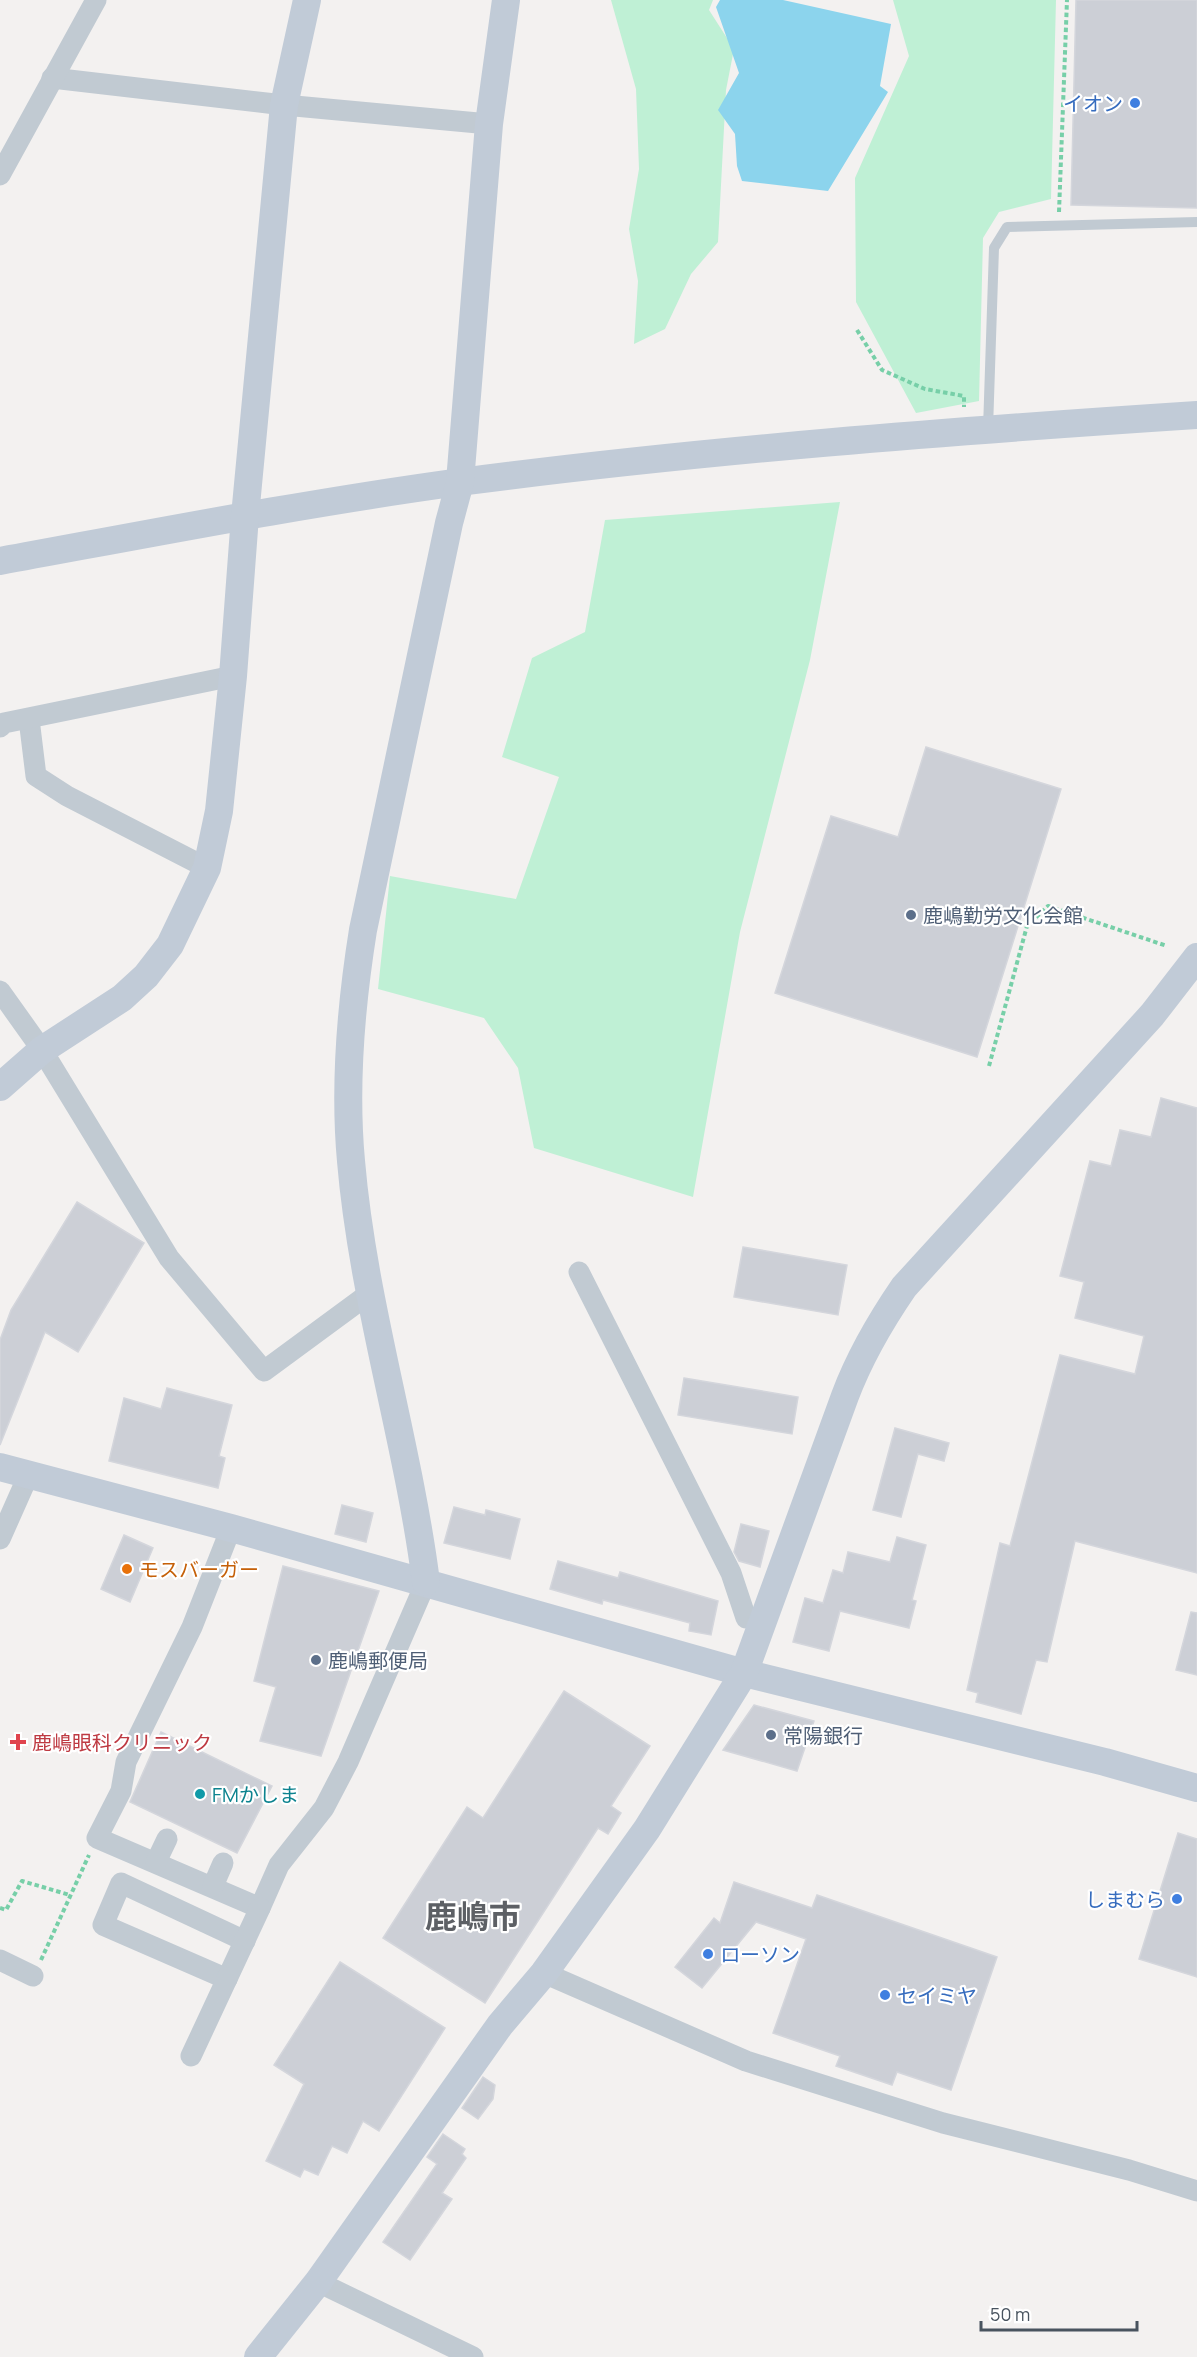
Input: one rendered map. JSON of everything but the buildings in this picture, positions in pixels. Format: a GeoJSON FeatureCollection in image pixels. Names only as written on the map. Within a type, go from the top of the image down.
{"type":"FeatureCollection","features":[{"type":"Feature","properties":{"kind":"street"},"geometry":{"type":"LineString","coordinates":[[0,1087],[42,1050],[122,998],[146,976],[170,945],[207,868],[219,811],[233,676],[244,516],[284,105],[306,0]]}},
{"type":"Feature","properties":{"kind":"street"},"geometry":{"type":"LineString","coordinates":[[191,2056],[279,1865],[324,1808],[348,1762],[426,1582],[419,1528],[370,1293],[351,1161],[350,1078],[355,982],[363,930],[446,535],[460,482],[489,124],[506,0]]}},
{"type":"Feature","properties":{"kind":"street"},"geometry":{"type":"LineString","coordinates":[[0,175],[92,1]]}},
{"type":"Feature","properties":{"kind":"street"},"geometry":{"type":"LineString","coordinates":[[52,78],[284,105],[489,124]]}},
{"type":"Feature","properties":{"kind":"street"},"geometry":{"type":"LineString","coordinates":[[0,561],[244,516],[460,482],[988,429],[1197,415]]}},
{"type":"Feature","properties":{"kind":"street"},"geometry":{"type":"LineString","coordinates":[[0,727],[4,723],[233,676]]}},
{"type":"Feature","properties":{"kind":"street"},"geometry":{"type":"LineString","coordinates":[[29,718],[36,777],[67,796],[207,868]]}},
{"type":"Feature","properties":{"kind":"street"},"geometry":{"type":"LineString","coordinates":[[258,2357],[318,2282],[500,2025],[544,1973],[647,1829],[744,1673],[845,1396],[861,1356],[879,1324],[904,1287],[1152,1015],[1197,957]]}},
{"type":"Feature","properties":{"kind":"street"},"geometry":{"type":"LineString","coordinates":[[0,991],[42,1050],[169,1258],[264,1371],[370,1293]]}},
{"type":"Feature","properties":{"kind":"street"},"geometry":{"type":"LineString","coordinates":[[579,1272],[730,1574],[746,1618]]}},
{"type":"Feature","properties":{"kind":"street"},"geometry":{"type":"LineString","coordinates":[[0,1467],[231,1528],[744,1673],[1105,1762],[1197,1788]]}},
{"type":"Feature","properties":{"kind":"street"},"geometry":{"type":"LineString","coordinates":[[0,1539],[28,1476]]}},
{"type":"Feature","properties":{"kind":"street"},"geometry":{"type":"LineString","coordinates":[[231,1528],[192,1627],[126,1762],[121,1791],[97,1838],[260,1908]]}},
{"type":"Feature","properties":{"kind":"street"},"geometry":{"type":"LineString","coordinates":[[156,1862],[167,1839]]}},
{"type":"Feature","properties":{"kind":"street"},"geometry":{"type":"LineString","coordinates":[[213,1886],[223,1863]]}},
{"type":"Feature","properties":{"kind":"street"},"geometry":{"type":"LineString","coordinates":[[227,1979],[103,1925],[122,1883],[245,1941]]}},
{"type":"Feature","properties":{"kind":"street"},"geometry":{"type":"LineString","coordinates":[[0,1960],[33,1976]]}},
{"type":"Feature","properties":{"kind":"street"},"geometry":{"type":"LineString","coordinates":[[544,1973],[746,2061],[944,2123],[1128,2170],[1197,2191]]}},
{"type":"Feature","properties":{"kind":"street"},"geometry":{"type":"LineString","coordinates":[[318,2282],[472,2357]]}},
{"type":"Feature","properties":{"kind":"lane"},"geometry":{"type":"LineString","coordinates":[[988,429],[994,248],[1007,227],[1197,222]]}},
{"type":"Feature","properties":{"kind":"path"},"geometry":{"type":"LineString","coordinates":[[1058,225],[1067,0]]}},
{"type":"Feature","properties":{"kind":"path"},"geometry":{"type":"LineString","coordinates":[[857,330],[882,370],[925,389],[964,396]]}},
{"type":"Feature","properties":{"kind":"path"},"geometry":{"type":"LineString","coordinates":[[989,1066],[1027,926],[1048,906],[1167,946]]}},
{"type":"Feature","properties":{"kind":"path"},"geometry":{"type":"LineString","coordinates":[[33,1976],[97,1838]]}},
{"type":"Feature","properties":{"kind":"path"},"geometry":{"type":"LineString","coordinates":[[0,1908],[6,1910],[22,1881],[70,1895]]}},
{"type":"Feature","properties":{"kind":"green space"},"geometry":{"type":"Polygon","coordinates":[[[611,0],[713,0],[709,10],[734,49],[726,90],[718,242],[691,274],[665,329],[634,344],[638,281],[629,229],[639,169],[636,89],[611,0]]]}},
{"type":"Feature","properties":{"kind":"green space"},"geometry":{"type":"Polygon","coordinates":[[[893,0],[1056,0],[1051,199],[999,212],[983,238],[979,401],[916,413],[856,302],[855,178],[909,56],[893,0]]]}},
{"type":"Feature","properties":{"kind":"green space"},"geometry":{"type":"Polygon","coordinates":[[[840,502],[810,660],[740,932],[693,1197],[534,1148],[518,1068],[484,1018],[378,989],[390,876],[516,899],[559,777],[502,757],[532,658],[585,632],[605,520],[840,502]]]}},
{"type":"Feature","properties":{"kind":"water"},"geometry":{"type":"Polygon","coordinates":[[[720,0],[783,0],[891,24],[880,86],[888,92],[828,191],[742,181],[737,166],[735,134],[718,110],[739,73],[716,7],[720,0]]]}},
{"type":"Feature","properties":{"kind":"place","name":"イオン"},"geometry":{"type":"Point","coordinates":[1135,103]}},
{"type":"Feature","properties":{"kind":"place","name":"鹿嶋勤労文化会館"},"geometry":{"type":"Point","coordinates":[911,915]}},
{"type":"Feature","properties":{"kind":"place","name":"モスバーガー"},"geometry":{"type":"Point","coordinates":[127,1569]}},
{"type":"Feature","properties":{"kind":"place","name":"鹿嶋郵便局"},"geometry":{"type":"Point","coordinates":[316,1660]}},
{"type":"Feature","properties":{"kind":"place","name":"常陽銀行"},"geometry":{"type":"Point","coordinates":[771,1735]}},
{"type":"Feature","properties":{"kind":"place","name":"鹿嶋眼科クリニック"},"geometry":{"type":"Point","coordinates":[18,1742]}},
{"type":"Feature","properties":{"kind":"place","name":"FMかしま"},"geometry":{"type":"Point","coordinates":[200,1794]}},
{"type":"Feature","properties":{"kind":"place","name":"しまむら"},"geometry":{"type":"Point","coordinates":[1177,1899]}},
{"type":"Feature","properties":{"kind":"place","name":"ローソン"},"geometry":{"type":"Point","coordinates":[708,1954]}},
{"type":"Feature","properties":{"kind":"place","name":"セイミヤ"},"geometry":{"type":"Point","coordinates":[885,1995]}},
{"type":"Feature","properties":{"kind":"district","name":"鹿嶋市"},"geometry":{"type":"Point","coordinates":[473,1916]}}]}
